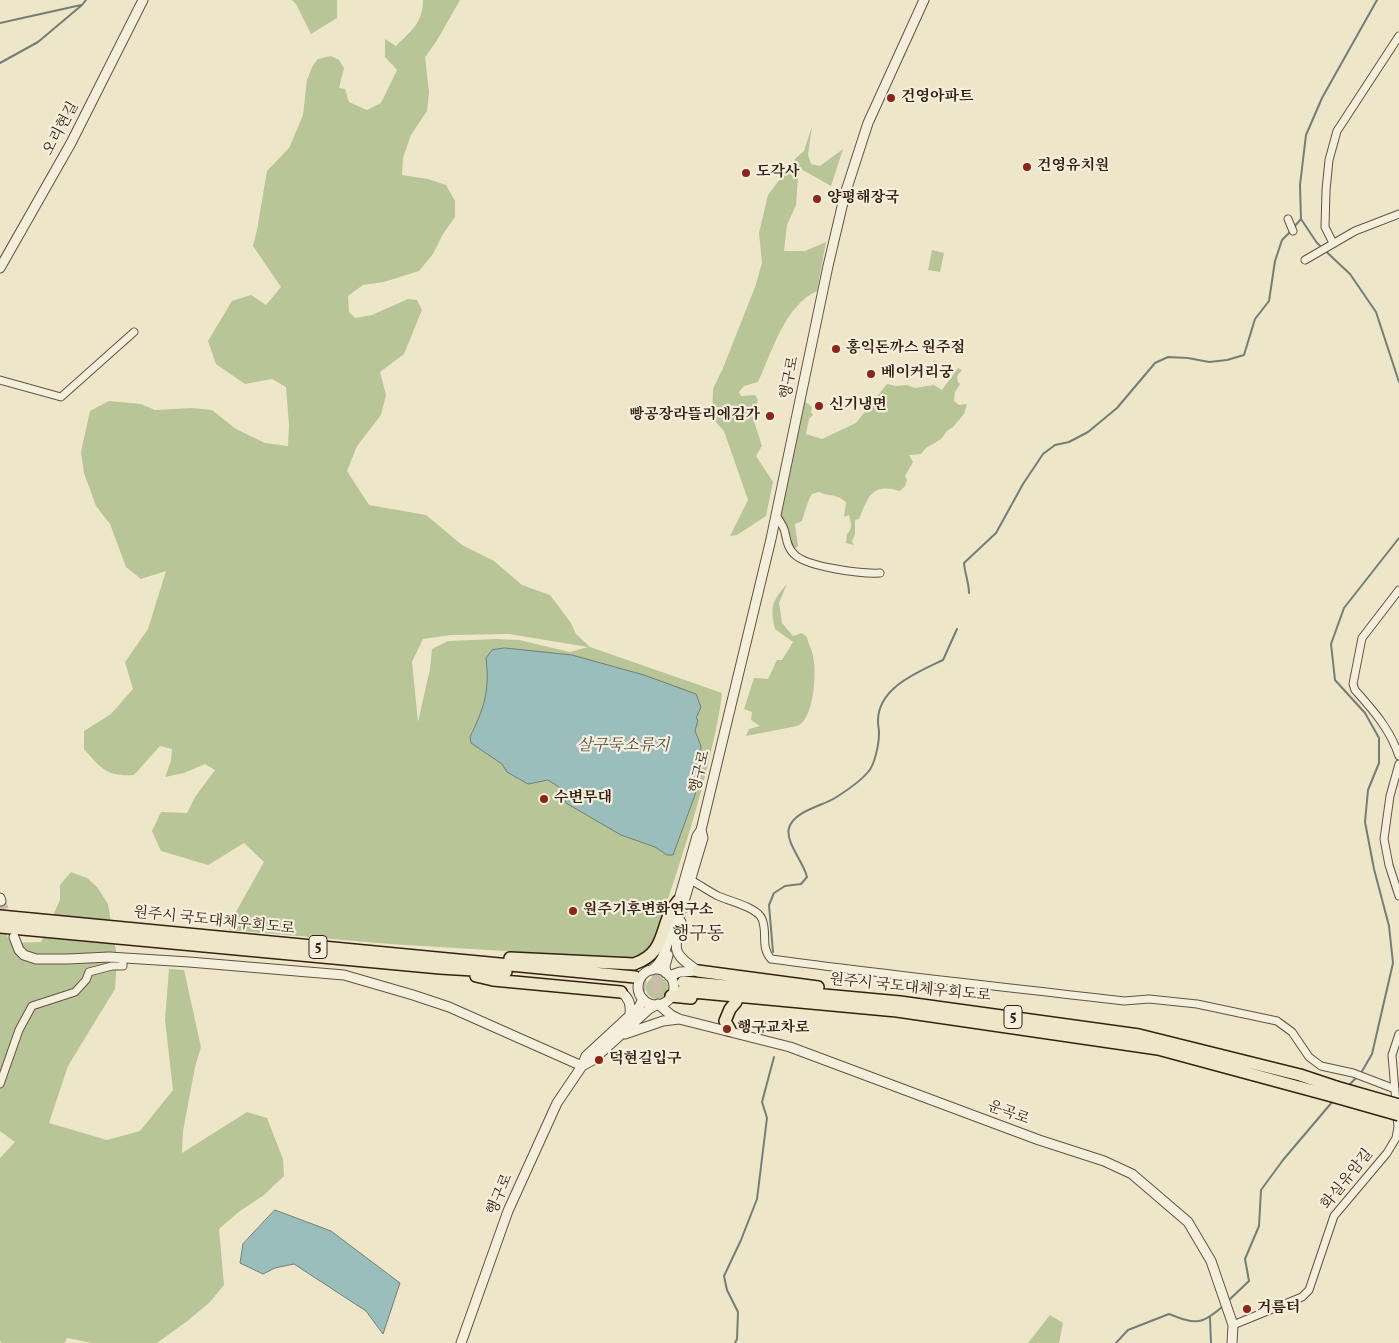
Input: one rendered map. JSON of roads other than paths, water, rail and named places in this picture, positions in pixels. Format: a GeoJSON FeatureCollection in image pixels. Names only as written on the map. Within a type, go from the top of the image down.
{"type":"FeatureCollection","features":[{"type":"Feature","properties":{"kind":"highway"},"geometry":{"type":"LineString","coordinates":[[634,964],[644,961],[656,951],[672,908],[681,902]]}},
{"type":"Feature","properties":{"kind":"highway","name":"원주시 국도대체우회도로"},"geometry":{"type":"LineString","coordinates":[[0,916],[440,963],[638,989]]}},
{"type":"Feature","properties":{"kind":"highway","name":"원주시 국도대체우회도로"},"geometry":{"type":"LineString","coordinates":[[0,927],[440,963]]}},
{"type":"Feature","properties":{"kind":"highway"},"geometry":{"type":"LineString","coordinates":[[440,963],[493,957],[634,964],[650,970]]}},
{"type":"Feature","properties":{"kind":"highway"},"geometry":{"type":"LineString","coordinates":[[440,963],[493,980],[621,992]]}},
{"type":"Feature","properties":{"kind":"highway"},"geometry":{"type":"LineString","coordinates":[[698,971],[883,995],[899,1006]]}},
{"type":"Feature","properties":{"kind":"highway","name":"5"},"geometry":{"type":"LineString","coordinates":[[683,986],[899,1006],[1158,1049],[1334,1092],[1399,1105]]}},
{"type":"Feature","properties":{"kind":"highway"},"geometry":{"type":"LineString","coordinates":[[663,1001],[736,1002],[880,1014],[899,1006]]}},
{"type":"Feature","properties":{"kind":"highway"},"geometry":{"type":"LineString","coordinates":[[730,1030],[725,1021],[730,1009],[736,1002]]}},
{"type":"Feature","properties":{"kind":"highway","name":"5"},"geometry":{"type":"LineString","coordinates":[[1334,1092],[1399,1115]]}},
{"type":"Feature","properties":{"kind":"street","name":"오리현길"},"geometry":{"type":"LineString","coordinates":[[0,268],[72,143],[142,0]]}},
{"type":"Feature","properties":{"kind":"street","name":"행구로"},"geometry":{"type":"LineString","coordinates":[[668,975],[666,963],[697,836],[701,830],[771,540],[828,266],[845,194],[868,123],[924,0]]}},
{"type":"Feature","properties":{"kind":"street"},"geometry":{"type":"LineString","coordinates":[[1333,243],[1325,227],[1326,190],[1328,160],[1337,131],[1399,36]]}},
{"type":"Feature","properties":{"kind":"street"},"geometry":{"type":"LineString","coordinates":[[1307,258],[1355,231],[1399,214]]}},
{"type":"Feature","properties":{"kind":"street"},"geometry":{"type":"LineString","coordinates":[[1288,219],[1293,231]]}},
{"type":"Feature","properties":{"kind":"street"},"geometry":{"type":"LineString","coordinates":[[0,380],[61,397],[134,332]]}},
{"type":"Feature","properties":{"kind":"street"},"geometry":{"type":"LineString","coordinates":[[776,516],[784,529],[787,544],[795,555],[808,563],[868,574],[880,573]]}},
{"type":"Feature","properties":{"kind":"street"},"geometry":{"type":"LineString","coordinates":[[1399,590],[1362,638],[1353,684],[1354,690],[1380,718],[1394,742],[1399,756]]}},
{"type":"Feature","properties":{"kind":"street"},"geometry":{"type":"LineString","coordinates":[[1399,764],[1390,796],[1384,839],[1389,865],[1399,896]]}},
{"type":"Feature","properties":{"kind":"street","name":"행구로"},"geometry":{"type":"LineString","coordinates":[[650,970],[657,966],[661,960],[681,902],[691,880],[704,838],[701,830]]}},
{"type":"Feature","properties":{"kind":"street"},"geometry":{"type":"LineString","coordinates":[[691,880],[718,896],[752,910],[761,916],[764,928],[765,953],[771,959],[871,973],[932,978],[1124,1001],[1149,999],[1197,1004],[1277,1021],[1292,1032],[1309,1057],[1321,1066],[1352,1073],[1395,1089]]}},
{"type":"Feature","properties":{"kind":"street"},"geometry":{"type":"LineString","coordinates":[[681,902],[684,911],[675,945],[684,961],[698,971]]}},
{"type":"Feature","properties":{"kind":"street"},"geometry":{"type":"LineString","coordinates":[[14,937],[19,950],[24,955],[36,959],[123,958],[344,976],[449,1007],[582,1066],[593,1060],[619,1036],[649,1009],[663,1001],[673,985],[668,975],[660,970],[650,970],[639,982],[638,989],[646,1002],[663,1001],[679,1019],[662,1022],[619,1036]]}},
{"type":"Feature","properties":{"kind":"street"},"geometry":{"type":"LineString","coordinates":[[0,1084],[19,1030],[32,1006],[75,992],[86,980],[89,972],[112,966],[123,966],[123,958]]}},
{"type":"Feature","properties":{"kind":"street"},"geometry":{"type":"LineString","coordinates":[[668,975],[698,971]]}},
{"type":"Feature","properties":{"kind":"street","name":"행구로"},"geometry":{"type":"LineString","coordinates":[[461,1343],[508,1211],[557,1103],[582,1066],[586,1056],[639,1007],[638,989]]}},
{"type":"Feature","properties":{"kind":"street"},"geometry":{"type":"LineString","coordinates":[[621,992],[638,989]]}},
{"type":"Feature","properties":{"kind":"street"},"geometry":{"type":"LineString","coordinates":[[621,992],[626,996],[630,1004],[630,1014]]}},
{"type":"Feature","properties":{"kind":"street","name":"운곡로"},"geometry":{"type":"LineString","coordinates":[[679,1019],[730,1030],[790,1047],[1039,1140],[1104,1161],[1132,1174],[1188,1222],[1210,1261],[1221,1290],[1232,1322],[1232,1343]]}},
{"type":"Feature","properties":{"kind":"street","name":"화실유암길"},"geometry":{"type":"LineString","coordinates":[[1232,1322],[1302,1297],[1309,1290],[1334,1216],[1387,1153],[1397,1137],[1398,1127],[1392,1055],[1399,1034]]}},
{"type":"Feature","properties":{"kind":"water","name":"살구둑소류지"},"geometry":{"type":"Polygon","coordinates":[[[505,648],[572,655],[644,675],[696,694],[701,707],[696,718],[698,720],[695,731],[701,746],[700,771],[695,795],[673,855],[667,855],[655,847],[621,835],[566,803],[562,789],[548,780],[528,784],[507,772],[502,764],[471,743],[470,737],[485,699],[487,680],[486,658],[492,650],[505,648]]]}},
{"type":"Feature","properties":{"kind":"water"},"geometry":{"type":"Polygon","coordinates":[[[275,1210],[331,1231],[400,1283],[383,1334],[366,1311],[294,1264],[275,1268],[263,1274],[240,1263],[243,1244],[275,1210]]]}},
{"type":"Feature","properties":{"kind":"waterway"},"geometry":{"type":"LineString","coordinates":[[0,63],[38,42],[86,0]]}},
{"type":"Feature","properties":{"kind":"waterway"},"geometry":{"type":"LineString","coordinates":[[1377,0],[1322,98],[1306,135],[1300,185],[1301,219],[1317,243],[1350,274],[1376,312],[1399,382]]}},
{"type":"Feature","properties":{"kind":"waterway"},"geometry":{"type":"LineString","coordinates":[[0,23],[81,5]]}},
{"type":"Feature","properties":{"kind":"waterway"},"geometry":{"type":"LineString","coordinates":[[1294,227],[1301,219]]}},
{"type":"Feature","properties":{"kind":"waterway"},"geometry":{"type":"LineString","coordinates":[[969,593],[964,563],[996,533],[1023,484],[1043,454],[1055,445],[1069,442],[1088,432],[1117,408],[1155,363],[1168,357],[1209,362],[1227,360],[1244,355],[1255,319],[1269,301],[1275,261],[1282,240],[1291,231]]}},
{"type":"Feature","properties":{"kind":"waterway"},"geometry":{"type":"LineString","coordinates":[[1361,1073],[1372,1054],[1393,963],[1389,926],[1374,869],[1365,822],[1368,790],[1379,763],[1379,738],[1365,713],[1335,680],[1331,644],[1344,608],[1399,538]]}},
{"type":"Feature","properties":{"kind":"waterway"},"geometry":{"type":"LineString","coordinates":[[773,952],[769,905],[774,893],[785,886],[801,884],[807,877],[790,840],[789,828],[792,822],[802,813],[844,792],[868,772],[876,754],[879,737],[879,710],[884,700],[911,676],[943,660],[957,629]]}},
{"type":"Feature","properties":{"kind":"waterway"},"geometry":{"type":"LineString","coordinates":[[763,1032],[766,1021]]}},
{"type":"Feature","properties":{"kind":"waterway"},"geometry":{"type":"LineString","coordinates":[[735,1343],[737,1339],[738,1312],[727,1290],[724,1276],[757,1199],[767,1118],[762,1102],[774,1057]]}},
{"type":"Feature","properties":{"kind":"waterway"},"geometry":{"type":"LineString","coordinates":[[1349,1085],[1358,1076]]}},
{"type":"Feature","properties":{"kind":"waterway"},"geometry":{"type":"LineString","coordinates":[[1228,1301],[1249,1281],[1245,1259],[1259,1226],[1261,1190],[1283,1160],[1333,1101]]}},
{"type":"Feature","properties":{"kind":"waterway"},"geometry":{"type":"LineString","coordinates":[[1116,1343],[1128,1330],[1169,1314],[1185,1320],[1197,1321],[1209,1317],[1223,1306]]}},
{"type":"Feature","properties":{"kind":"waterway"},"geometry":{"type":"LineString","coordinates":[[1210,1318],[1211,1343]]}},
{"type":"Feature","properties":{"kind":"tunnel"},"geometry":{"type":"LineString","coordinates":[[1,901],[9,922]]}},
{"type":"Feature","properties":{"kind":"tunnel"},"geometry":{"type":"LineString","coordinates":[[635,977],[683,982]]}},
{"type":"Feature","properties":{"kind":"tunnel"},"geometry":{"type":"LineString","coordinates":[[635,985],[682,991]]}},
{"type":"Feature","properties":{"kind":"place","name":"건영아파트"},"geometry":{"type":"Point","coordinates":[891,98]}},
{"type":"Feature","properties":{"kind":"place","name":"건영유치원"},"geometry":{"type":"Point","coordinates":[1027,167]}},
{"type":"Feature","properties":{"kind":"place","name":"도각사"},"geometry":{"type":"Point","coordinates":[746,173]}},
{"type":"Feature","properties":{"kind":"place","name":"양평해장국"},"geometry":{"type":"Point","coordinates":[817,199]}},
{"type":"Feature","properties":{"kind":"place","name":"홍익돈까스 원주점"},"geometry":{"type":"Point","coordinates":[836,349]}},
{"type":"Feature","properties":{"kind":"place","name":"베이커리궁"},"geometry":{"type":"Point","coordinates":[871,374]}},
{"type":"Feature","properties":{"kind":"place","name":"신기냉면"},"geometry":{"type":"Point","coordinates":[819,406]}},
{"type":"Feature","properties":{"kind":"place","name":"빵공장라뜰리에김가"},"geometry":{"type":"Point","coordinates":[770,416]}},
{"type":"Feature","properties":{"kind":"place","name":"수변무대"},"geometry":{"type":"Point","coordinates":[544,799]}},
{"type":"Feature","properties":{"kind":"place","name":"원주기후변화연구소"},"geometry":{"type":"Point","coordinates":[573,911]}},
{"type":"Feature","properties":{"kind":"place","name":"행구교차로"},"geometry":{"type":"Point","coordinates":[727,1029]}},
{"type":"Feature","properties":{"kind":"place","name":"덕현길입구"},"geometry":{"type":"Point","coordinates":[599,1060]}},
{"type":"Feature","properties":{"kind":"place","name":"거름터"},"geometry":{"type":"Point","coordinates":[1247,1309]}},
{"type":"Feature","properties":{"kind":"district","name":"행구동"},"geometry":{"type":"Point","coordinates":[698,936]}}]}
